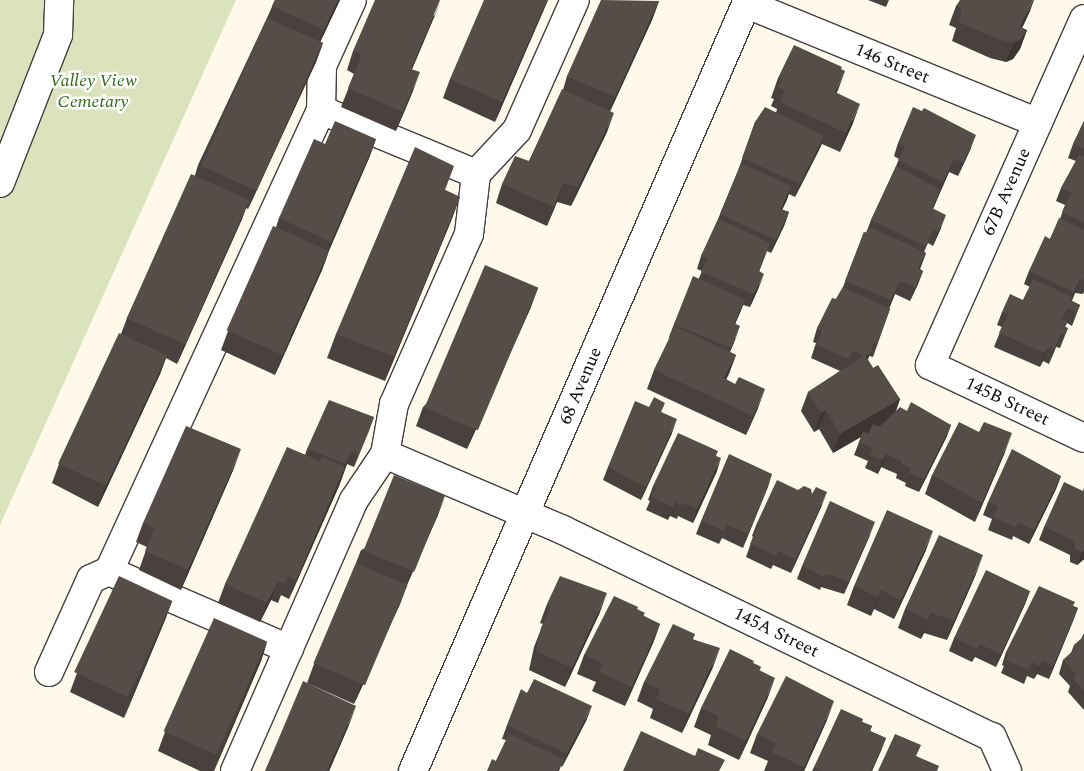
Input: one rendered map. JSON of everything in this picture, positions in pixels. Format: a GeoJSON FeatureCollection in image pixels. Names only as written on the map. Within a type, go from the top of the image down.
{"type":"FeatureCollection","features":[{"type":"Feature","properties":{"kind":"street"},"geometry":{"type":"LineString","coordinates":[[0,183],[58,35],[59,0]]}},
{"type":"Feature","properties":{"kind":"street"},"geometry":{"type":"LineString","coordinates":[[49,672],[91,579],[109,572],[321,110],[322,66],[352,0]]}},
{"type":"Feature","properties":{"kind":"street"},"geometry":{"type":"LineString","coordinates":[[235,771],[354,500],[385,454],[394,404],[469,234],[476,174],[517,130],[575,0]]}},
{"type":"Feature","properties":{"kind":"street","name":"146 Street"},"geometry":{"type":"LineString","coordinates":[[747,2],[1038,123]]}},
{"type":"Feature","properties":{"kind":"street","name":"68 Avenue"},"geometry":{"type":"LineString","coordinates":[[413,771],[747,2]]}},
{"type":"Feature","properties":{"kind":"street","name":"67B Avenue"},"geometry":{"type":"LineString","coordinates":[[930,365],[1084,19]]}},
{"type":"Feature","properties":{"kind":"street"},"geometry":{"type":"LineString","coordinates":[[321,110],[476,174]]}},
{"type":"Feature","properties":{"kind":"street","name":"145B Street"},"geometry":{"type":"LineString","coordinates":[[930,365],[1084,438]]}},
{"type":"Feature","properties":{"kind":"street","name":"145A Street"},"geometry":{"type":"LineString","coordinates":[[385,454],[525,514],[992,737],[1007,771]]}},
{"type":"Feature","properties":{"kind":"street"},"geometry":{"type":"LineString","coordinates":[[109,572],[288,649]]}},
{"type":"Feature","properties":{"kind":"green space","name":"Valley View Cemetary"},"geometry":{"type":"Polygon","coordinates":[[[0,0],[236,0],[0,525],[0,0]]]}},
{"type":"Feature","properties":{"kind":"building"},"geometry":{"type":"Polygon","coordinates":[[[275,0],[338,0],[324,30],[272,6],[275,0]]]}},
{"type":"Feature","properties":{"kind":"building"},"geometry":{"type":"Polygon","coordinates":[[[375,0],[440,0],[411,69],[420,72],[403,112],[348,88],[362,55],[353,51],[375,0]]]}},
{"type":"Feature","properties":{"kind":"building"},"geometry":{"type":"Polygon","coordinates":[[[484,0],[547,0],[502,102],[450,79],[484,0]]]}},
{"type":"Feature","properties":{"kind":"building"},"geometry":{"type":"Polygon","coordinates":[[[601,0],[659,1],[615,97],[567,76],[601,0]]]}},
{"type":"Feature","properties":{"kind":"building"},"geometry":{"type":"Polygon","coordinates":[[[960,0],[1033,0],[1020,27],[1027,30],[1020,40],[1013,43],[997,39],[959,22],[962,9],[956,6],[960,0]]]}},
{"type":"Feature","properties":{"kind":"building"},"geometry":{"type":"Polygon","coordinates":[[[267,18],[323,43],[257,191],[201,166],[267,18]]]}},
{"type":"Feature","properties":{"kind":"building"},"geometry":{"type":"Polygon","coordinates":[[[794,45],[842,67],[841,69],[845,71],[835,92],[860,104],[846,133],[780,102],[785,91],[778,87],[782,80],[778,78],[794,45]]]}},
{"type":"Feature","properties":{"kind":"building"},"geometry":{"type":"Polygon","coordinates":[[[562,89],[614,113],[578,187],[563,183],[554,207],[502,184],[515,156],[529,161],[562,89]]]}},
{"type":"Feature","properties":{"kind":"building"},"geometry":{"type":"Polygon","coordinates":[[[765,107],[824,136],[800,184],[742,158],[755,122],[765,107]]]}},
{"type":"Feature","properties":{"kind":"building"},"geometry":{"type":"Polygon","coordinates":[[[913,107],[922,111],[924,108],[976,135],[963,163],[954,159],[943,182],[898,160],[905,146],[898,143],[913,107]]]}},
{"type":"Feature","properties":{"kind":"building"},"geometry":{"type":"Polygon","coordinates":[[[335,121],[376,139],[331,242],[279,218],[314,139],[325,144],[335,121]]]}},
{"type":"Feature","properties":{"kind":"building"},"geometry":{"type":"Polygon","coordinates":[[[1084,121],[1084,149],[1073,144],[1084,121]]]}},
{"type":"Feature","properties":{"kind":"building"},"geometry":{"type":"Polygon","coordinates":[[[415,147],[454,166],[445,190],[460,197],[394,357],[336,334],[415,147]]]}},
{"type":"Feature","properties":{"kind":"building"},"geometry":{"type":"Polygon","coordinates":[[[1079,155],[1084,157],[1084,223],[1062,212],[1071,193],[1061,188],[1079,155]]]}},
{"type":"Feature","properties":{"kind":"building"},"geometry":{"type":"Polygon","coordinates":[[[741,163],[791,186],[781,209],[789,212],[776,240],[720,214],[741,163]]]}},
{"type":"Feature","properties":{"kind":"building"},"geometry":{"type":"Polygon","coordinates":[[[896,166],[941,190],[932,208],[946,215],[938,232],[933,230],[926,246],[871,220],[896,166]]]}},
{"type":"Feature","properties":{"kind":"building"},"geometry":{"type":"Polygon","coordinates":[[[191,174],[249,200],[185,344],[127,318],[191,174]]]}},
{"type":"Feature","properties":{"kind":"building"},"geometry":{"type":"Polygon","coordinates":[[[1059,218],[1084,230],[1084,280],[1080,279],[1074,292],[1029,271],[1045,236],[1050,239],[1059,218]]]}},
{"type":"Feature","properties":{"kind":"building"},"geometry":{"type":"Polygon","coordinates":[[[719,219],[770,243],[759,271],[764,274],[754,294],[701,272],[708,258],[701,256],[719,219]]]}},
{"type":"Feature","properties":{"kind":"building"},"geometry":{"type":"Polygon","coordinates":[[[273,226],[329,251],[282,355],[227,330],[273,226]]]}},
{"type":"Feature","properties":{"kind":"building"},"geometry":{"type":"Polygon","coordinates":[[[870,227],[926,253],[918,268],[923,271],[915,288],[900,281],[891,300],[845,281],[864,232],[867,233],[870,227]]]}},
{"type":"Feature","properties":{"kind":"building"},"geometry":{"type":"Polygon","coordinates":[[[485,265],[538,288],[478,430],[424,408],[485,265]]]}},
{"type":"Feature","properties":{"kind":"building"},"geometry":{"type":"Polygon","coordinates":[[[693,276],[745,300],[734,323],[740,326],[731,348],[674,324],[693,276]]]}},
{"type":"Feature","properties":{"kind":"building"},"geometry":{"type":"Polygon","coordinates":[[[1033,279],[1072,297],[1070,300],[1080,305],[1077,312],[1067,308],[1062,319],[1067,322],[1065,327],[1068,328],[1065,335],[1061,333],[1054,350],[1048,348],[1045,353],[999,333],[1008,314],[1002,312],[1010,294],[1023,300],[1033,279]]]}},
{"type":"Feature","properties":{"kind":"building"},"geometry":{"type":"Polygon","coordinates":[[[843,287],[890,309],[877,344],[874,343],[870,354],[864,356],[853,351],[849,359],[816,345],[822,331],[817,328],[832,298],[836,299],[843,287]]]}},
{"type":"Feature","properties":{"kind":"building"},"geometry":{"type":"Polygon","coordinates":[[[675,326],[736,355],[724,378],[735,384],[739,377],[765,389],[753,416],[654,370],[675,326]]]}},
{"type":"Feature","properties":{"kind":"building"},"geometry":{"type":"Polygon","coordinates":[[[119,333],[167,355],[106,486],[58,464],[119,333]]]}},
{"type":"Feature","properties":{"kind":"building"},"geometry":{"type":"Polygon","coordinates":[[[865,355],[873,368],[878,365],[900,399],[840,434],[826,410],[821,413],[808,392],[865,355]]]}},
{"type":"Feature","properties":{"kind":"building"},"geometry":{"type":"Polygon","coordinates":[[[654,397],[665,403],[661,412],[677,419],[646,487],[608,467],[635,401],[649,407],[654,397]]]}},
{"type":"Feature","properties":{"kind":"building"},"geometry":{"type":"Polygon","coordinates":[[[329,400],[374,417],[359,454],[352,450],[346,464],[307,449],[329,400]]]}},
{"type":"Feature","properties":{"kind":"building"},"geometry":{"type":"Polygon","coordinates":[[[911,402],[951,425],[924,479],[909,473],[911,469],[901,464],[902,461],[886,454],[882,460],[870,455],[873,448],[859,442],[863,431],[868,434],[873,424],[879,427],[900,407],[907,411],[911,402]]]}},
{"type":"Feature","properties":{"kind":"building"},"geometry":{"type":"Polygon","coordinates":[[[959,422],[979,432],[984,422],[1012,433],[982,503],[932,475],[959,422]]]}},
{"type":"Feature","properties":{"kind":"building"},"geometry":{"type":"Polygon","coordinates":[[[186,426],[241,449],[188,570],[145,551],[155,528],[143,523],[186,426]]]}},
{"type":"Feature","properties":{"kind":"building"},"geometry":{"type":"Polygon","coordinates":[[[678,433],[718,451],[716,456],[721,458],[697,509],[683,503],[682,506],[675,502],[673,507],[651,497],[656,488],[653,486],[678,433]]]}},
{"type":"Feature","properties":{"kind":"building"},"geometry":{"type":"Polygon","coordinates":[[[287,447],[320,461],[322,457],[345,467],[296,580],[288,576],[285,584],[278,581],[267,603],[225,584],[287,447]]]}},
{"type":"Feature","properties":{"kind":"building"},"geometry":{"type":"Polygon","coordinates":[[[1012,449],[1061,476],[1034,530],[1018,523],[1016,527],[993,517],[998,506],[988,502],[1012,449]]]}},
{"type":"Feature","properties":{"kind":"building"},"geometry":{"type":"Polygon","coordinates":[[[729,454],[772,474],[748,534],[727,525],[724,531],[701,521],[729,454]]]}},
{"type":"Feature","properties":{"kind":"building"},"geometry":{"type":"Polygon","coordinates":[[[394,475],[445,496],[414,572],[363,551],[394,475]]]}},
{"type":"Feature","properties":{"kind":"building"},"geometry":{"type":"Polygon","coordinates":[[[777,480],[798,490],[804,486],[811,489],[812,494],[816,487],[827,492],[796,559],[778,551],[776,556],[750,544],[759,524],[757,523],[777,480]]]}},
{"type":"Feature","properties":{"kind":"building"},"geometry":{"type":"Polygon","coordinates":[[[1064,482],[1083,491],[1084,488],[1084,550],[1082,552],[1075,549],[1075,541],[1044,527],[1064,482]]]}},
{"type":"Feature","properties":{"kind":"building"},"geometry":{"type":"Polygon","coordinates":[[[830,501],[875,522],[849,581],[826,574],[824,577],[802,566],[830,501]]]}},
{"type":"Feature","properties":{"kind":"building"},"geometry":{"type":"Polygon","coordinates":[[[887,510],[933,531],[901,600],[881,590],[878,597],[854,586],[887,510]]]}},
{"type":"Feature","properties":{"kind":"building"},"geometry":{"type":"Polygon","coordinates":[[[939,535],[983,555],[954,621],[931,613],[928,620],[905,609],[939,535]]]}},
{"type":"Feature","properties":{"kind":"building"},"geometry":{"type":"Polygon","coordinates":[[[356,563],[408,585],[365,685],[313,663],[356,563]]]}},
{"type":"Feature","properties":{"kind":"building"},"geometry":{"type":"Polygon","coordinates":[[[986,570],[1030,591],[1001,654],[979,644],[977,649],[954,638],[986,570]]]}},
{"type":"Feature","properties":{"kind":"building"},"geometry":{"type":"Polygon","coordinates":[[[119,576],[172,601],[128,697],[74,672],[119,576]]]}},
{"type":"Feature","properties":{"kind":"building"},"geometry":{"type":"Polygon","coordinates":[[[560,576],[607,593],[572,668],[536,651],[541,628],[551,606],[547,604],[560,576]]]}},
{"type":"Feature","properties":{"kind":"building"},"geometry":{"type":"Polygon","coordinates":[[[1039,586],[1075,602],[1073,606],[1078,608],[1053,666],[1042,661],[1039,666],[1032,662],[1029,670],[1006,660],[1009,653],[1006,652],[1039,586]]]}},
{"type":"Feature","properties":{"kind":"building"},"geometry":{"type":"Polygon","coordinates":[[[614,596],[638,607],[637,609],[645,613],[643,616],[660,624],[632,687],[599,672],[603,664],[584,655],[614,596]]]}},
{"type":"Feature","properties":{"kind":"building"},"geometry":{"type":"Polygon","coordinates":[[[214,618],[267,642],[217,755],[164,731],[214,618]]]}},
{"type":"Feature","properties":{"kind":"building"},"geometry":{"type":"Polygon","coordinates":[[[673,624],[695,634],[692,639],[720,648],[689,714],[656,699],[661,690],[644,682],[673,624]]]}},
{"type":"Feature","properties":{"kind":"building"},"geometry":{"type":"Polygon","coordinates":[[[1084,637],[1084,691],[1073,679],[1077,675],[1063,660],[1076,648],[1074,645],[1084,637]]]}},
{"type":"Feature","properties":{"kind":"building"},"geometry":{"type":"Polygon","coordinates":[[[730,649],[754,661],[753,663],[761,667],[759,670],[775,678],[746,741],[715,726],[719,717],[701,708],[730,649]]]}},
{"type":"Feature","properties":{"kind":"building"},"geometry":{"type":"Polygon","coordinates":[[[786,676],[834,701],[804,767],[771,752],[776,743],[757,734],[786,676]]]}},
{"type":"Feature","properties":{"kind":"building"},"geometry":{"type":"Polygon","coordinates":[[[534,679],[592,706],[567,754],[507,725],[521,689],[527,693],[534,679]]]}},
{"type":"Feature","properties":{"kind":"building"},"geometry":{"type":"Polygon","coordinates":[[[303,681],[356,706],[327,771],[265,771],[303,681]]]}},
{"type":"Feature","properties":{"kind":"building"},"geometry":{"type":"Polygon","coordinates":[[[841,709],[863,719],[862,722],[872,726],[870,731],[886,738],[871,771],[822,771],[814,767],[841,709]]]}},
{"type":"Feature","properties":{"kind":"building"},"geometry":{"type":"Polygon","coordinates":[[[641,731],[695,756],[698,748],[725,760],[719,771],[623,771],[641,731]]]}},
{"type":"Feature","properties":{"kind":"building"},"geometry":{"type":"Polygon","coordinates":[[[509,734],[564,759],[558,771],[487,771],[492,759],[496,761],[509,734]]]}},
{"type":"Feature","properties":{"kind":"building"},"geometry":{"type":"Polygon","coordinates":[[[895,734],[921,745],[916,756],[939,766],[937,771],[878,771],[895,734]]]}}]}
